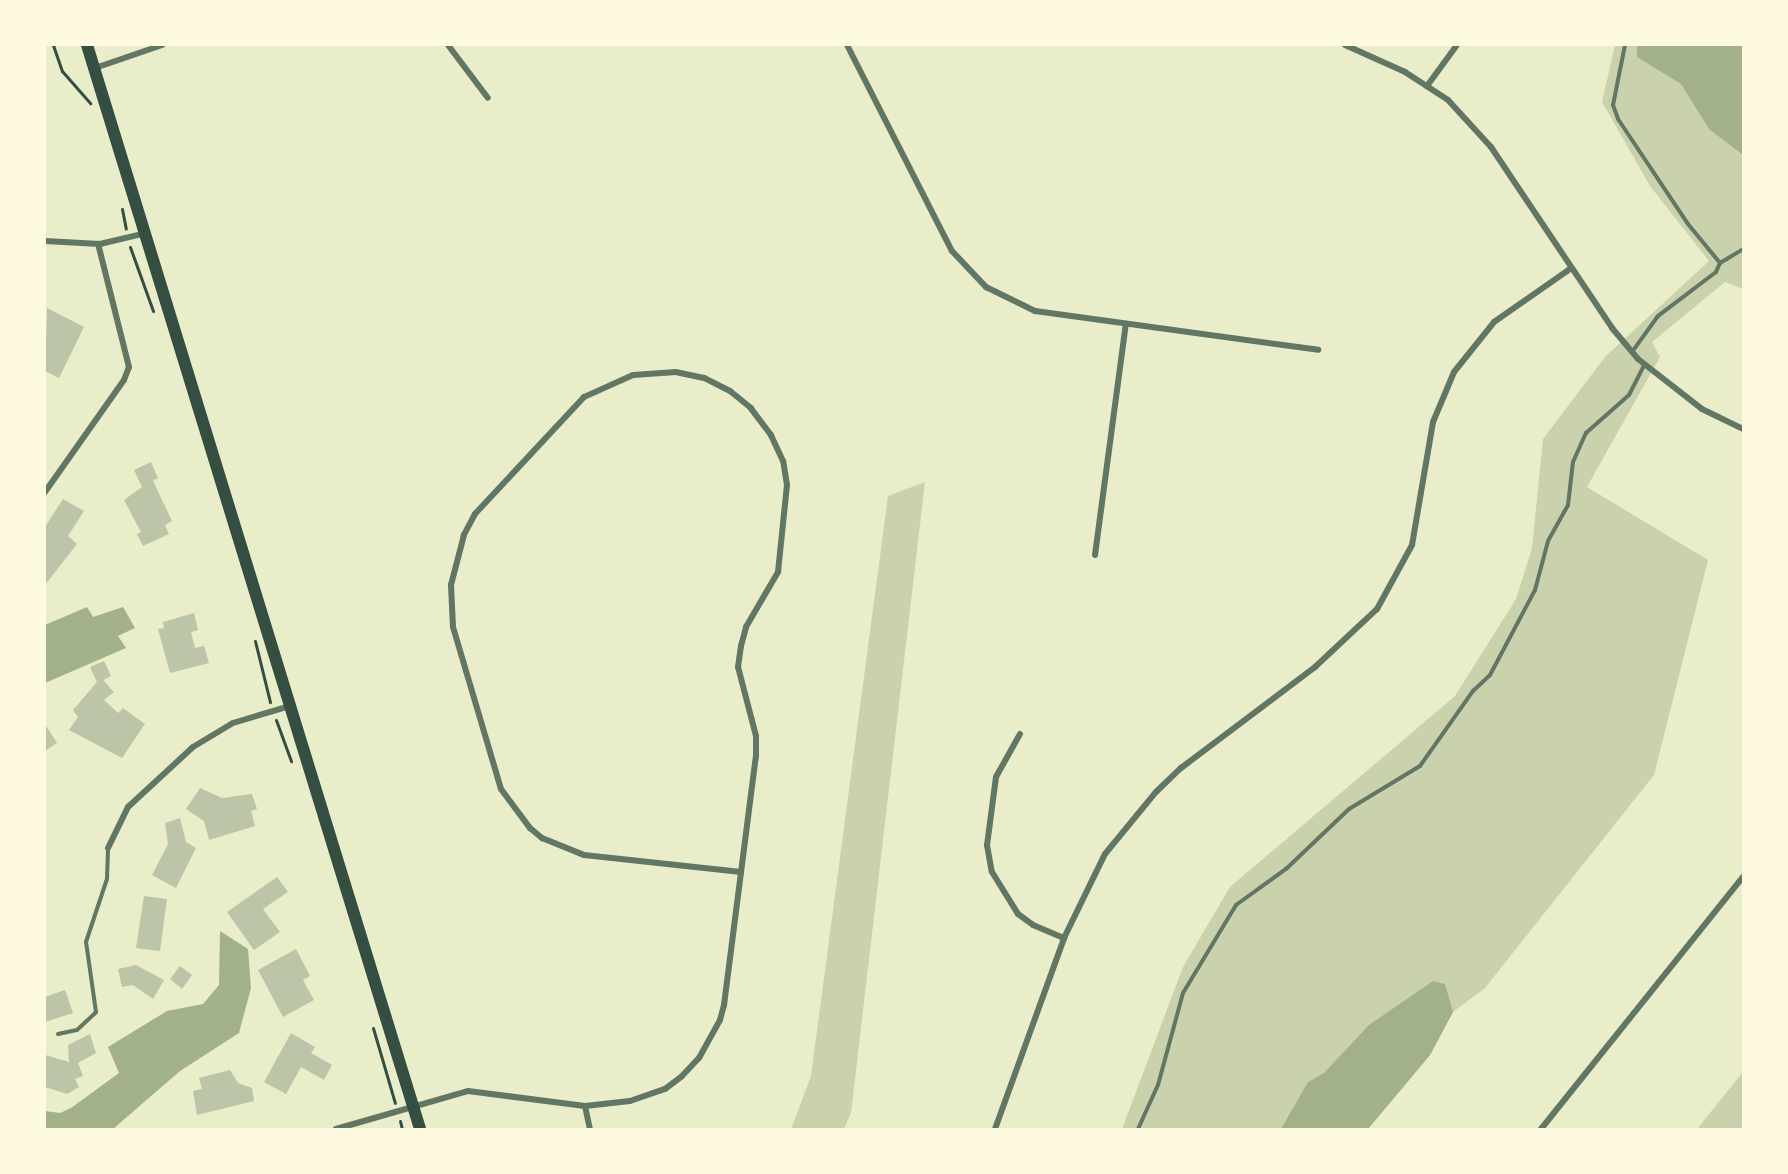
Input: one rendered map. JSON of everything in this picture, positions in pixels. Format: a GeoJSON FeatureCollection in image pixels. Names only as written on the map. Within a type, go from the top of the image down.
{"type":"FeatureCollection","features":[{"type":"Feature","properties":{"kind":"main road"},"geometry":{"type":"LineString","coordinates":[[87,45],[147,232],[420,1129]]}},
{"type":"Feature","properties":{"kind":"street"},"geometry":{"type":"LineString","coordinates":[[95,68],[162,45]]}},
{"type":"Feature","properties":{"kind":"street"},"geometry":{"type":"LineString","coordinates":[[448,45],[488,98]]}},
{"type":"Feature","properties":{"kind":"street"},"geometry":{"type":"LineString","coordinates":[[848,45],[952,252],[972,275],[1003,298],[1026,308],[1318,350]]}},
{"type":"Feature","properties":{"kind":"street"},"geometry":{"type":"LineString","coordinates":[[1345,45],[1427,86],[1448,100],[1491,147],[1570,269],[1632,352],[1644,365],[1702,409],[1743,429]]}},
{"type":"Feature","properties":{"kind":"street"},"geometry":{"type":"LineString","coordinates":[[1427,86],[1457,45]]}},
{"type":"Feature","properties":{"kind":"street"},"geometry":{"type":"LineString","coordinates":[[45,241],[98,244],[147,232]]}},
{"type":"Feature","properties":{"kind":"street"},"geometry":{"type":"LineString","coordinates":[[45,492],[124,380],[129,367],[98,244]]}},
{"type":"Feature","properties":{"kind":"street"},"geometry":{"type":"LineString","coordinates":[[995,1129],[1064,938],[1105,854],[1156,792],[1181,768],[1315,668],[1377,609],[1412,545],[1433,422],[1454,372],[1494,322],[1570,269]]}},
{"type":"Feature","properties":{"kind":"street"},"geometry":{"type":"LineString","coordinates":[[1095,555],[1126,324]]}},
{"type":"Feature","properties":{"kind":"street"},"geometry":{"type":"LineString","coordinates":[[336,1129],[459,1092],[487,1090],[585,1106],[607,1106],[651,1095],[682,1076],[699,1058],[724,1005],[741,872],[756,736],[742,689],[739,660],[746,627],[772,585],[781,560],[787,511],[783,461],[752,408],[704,378],[651,372],[601,387],[570,410],[491,494],[464,535],[455,562],[450,605],[476,714],[501,789],[515,812],[542,838],[584,855],[741,872]]}},
{"type":"Feature","properties":{"kind":"street"},"geometry":{"type":"LineString","coordinates":[[108,848],[128,807],[186,752],[233,723],[291,706]]}},
{"type":"Feature","properties":{"kind":"street"},"geometry":{"type":"LineString","coordinates":[[1020,734],[996,777],[987,845],[992,872],[1018,914],[1064,938]]}},
{"type":"Feature","properties":{"kind":"street"},"geometry":{"type":"LineString","coordinates":[[1541,1129],[1743,878]]}},
{"type":"Feature","properties":{"kind":"street"},"geometry":{"type":"LineString","coordinates":[[585,1106],[590,1129]]}},
{"type":"Feature","properties":{"kind":"lane"},"geometry":{"type":"LineString","coordinates":[[1625,45],[1613,105],[1618,119],[1688,224],[1720,263]]}},
{"type":"Feature","properties":{"kind":"lane"},"geometry":{"type":"LineString","coordinates":[[1632,352],[1658,316],[1716,272],[1720,263],[1743,249]]}},
{"type":"Feature","properties":{"kind":"lane"},"geometry":{"type":"LineString","coordinates":[[1138,1129],[1158,1085],[1183,993],[1236,905],[1286,868],[1349,808],[1420,766],[1473,691],[1490,675],[1535,590],[1548,541],[1568,505],[1573,462],[1586,433],[1629,395],[1644,365]]}},
{"type":"Feature","properties":{"kind":"lane"},"geometry":{"type":"LineString","coordinates":[[58,1034],[77,1030],[96,1012],[86,942],[107,879],[108,848]]}},
{"type":"Feature","properties":{"kind":"shaded area"},"geometry":{"type":"Polygon","coordinates":[[[1615,45],[1743,45],[1743,289],[1725,282],[1652,342],[1660,357],[1587,487],[1708,560],[1654,775],[1485,988],[1453,1012],[1430,1055],[1368,1129],[1122,1129],[1183,967],[1230,887],[1455,696],[1516,599],[1532,548],[1543,439],[1605,357],[1709,261],[1650,186],[1602,102],[1615,45]]]}},
{"type":"Feature","properties":{"kind":"shaded area"},"geometry":{"type":"Polygon","coordinates":[[[1637,45],[1743,45],[1743,155],[1709,129],[1681,84],[1637,57],[1637,45]]]}},
{"type":"Feature","properties":{"kind":"shaded area"},"geometry":{"type":"Polygon","coordinates":[[[925,482],[851,1113],[844,1129],[791,1129],[811,1076],[888,496],[925,482]]]}},
{"type":"Feature","properties":{"kind":"shaded area"},"geometry":{"type":"Polygon","coordinates":[[[87,607],[93,617],[123,607],[135,628],[118,636],[126,648],[45,683],[45,625],[87,607]]]}},
{"type":"Feature","properties":{"kind":"shaded area"},"geometry":{"type":"Polygon","coordinates":[[[220,931],[248,949],[251,988],[239,1033],[180,1071],[113,1129],[45,1129],[45,1111],[60,1113],[71,1108],[119,1073],[108,1047],[167,1011],[203,1004],[219,985],[220,931]]]}},
{"type":"Feature","properties":{"kind":"shaded area"},"geometry":{"type":"Polygon","coordinates":[[[1433,981],[1445,984],[1453,1012],[1430,1055],[1368,1129],[1281,1129],[1308,1082],[1324,1073],[1369,1025],[1433,981]]]}},
{"type":"Feature","properties":{"kind":"shaded area"},"geometry":{"type":"Polygon","coordinates":[[[1743,1072],[1743,1129],[1697,1129],[1743,1072]]]}},
{"type":"Feature","properties":{"kind":"building"},"geometry":{"type":"Polygon","coordinates":[[[47,308],[84,327],[59,378],[45,371],[47,308]]]}},
{"type":"Feature","properties":{"kind":"building"},"geometry":{"type":"Polygon","coordinates":[[[151,462],[158,478],[153,481],[172,521],[165,525],[169,534],[143,546],[137,534],[141,532],[124,500],[142,487],[134,470],[151,462]]]}},
{"type":"Feature","properties":{"kind":"building"},"geometry":{"type":"Polygon","coordinates":[[[63,499],[84,511],[68,536],[77,544],[45,585],[45,527],[63,499]]]}},
{"type":"Feature","properties":{"kind":"building"},"geometry":{"type":"Polygon","coordinates":[[[194,613],[198,630],[191,632],[195,648],[204,646],[209,663],[170,673],[158,629],[164,628],[163,622],[194,613]]]}},
{"type":"Feature","properties":{"kind":"building"},"geometry":{"type":"Polygon","coordinates":[[[104,661],[111,676],[103,680],[114,692],[104,700],[118,713],[123,708],[145,724],[122,758],[69,730],[78,717],[73,710],[97,682],[90,667],[104,661]]]}},
{"type":"Feature","properties":{"kind":"building"},"geometry":{"type":"Polygon","coordinates":[[[45,724],[57,743],[45,751],[45,724]]]}},
{"type":"Feature","properties":{"kind":"building"},"geometry":{"type":"Polygon","coordinates":[[[200,788],[222,798],[252,794],[257,809],[251,811],[255,826],[209,840],[204,821],[186,809],[200,788]]]}},
{"type":"Feature","properties":{"kind":"building"},"geometry":{"type":"Polygon","coordinates":[[[180,818],[186,842],[196,848],[176,888],[152,875],[168,844],[165,823],[180,818]]]}},
{"type":"Feature","properties":{"kind":"building"},"geometry":{"type":"Polygon","coordinates":[[[277,877],[288,892],[263,909],[280,932],[254,950],[227,912],[277,877]]]}},
{"type":"Feature","properties":{"kind":"building"},"geometry":{"type":"Polygon","coordinates":[[[144,896],[167,899],[160,951],[136,948],[144,896]]]}},
{"type":"Feature","properties":{"kind":"building"},"geometry":{"type":"Polygon","coordinates":[[[296,949],[310,976],[303,980],[314,1000],[283,1017],[258,970],[296,949]]]}},
{"type":"Feature","properties":{"kind":"building"},"geometry":{"type":"Polygon","coordinates":[[[136,965],[164,980],[153,999],[133,985],[122,987],[118,969],[136,965]]]}},
{"type":"Feature","properties":{"kind":"building"},"geometry":{"type":"Polygon","coordinates":[[[180,966],[192,975],[182,989],[170,979],[180,966]]]}},
{"type":"Feature","properties":{"kind":"building"},"geometry":{"type":"Polygon","coordinates":[[[65,990],[73,1013],[45,1022],[45,997],[65,990]]]}},
{"type":"Feature","properties":{"kind":"building"},"geometry":{"type":"Polygon","coordinates":[[[291,1033],[315,1047],[311,1053],[332,1065],[324,1080],[301,1067],[286,1094],[264,1082],[291,1033]]]}},
{"type":"Feature","properties":{"kind":"building"},"geometry":{"type":"Polygon","coordinates":[[[90,1034],[96,1053],[78,1063],[83,1076],[75,1079],[79,1087],[67,1094],[45,1087],[45,1055],[69,1062],[68,1045],[90,1034]]]}},
{"type":"Feature","properties":{"kind":"building"},"geometry":{"type":"Polygon","coordinates":[[[230,1070],[238,1083],[252,1088],[254,1101],[197,1115],[193,1091],[202,1089],[199,1078],[230,1070]]]}}]}
